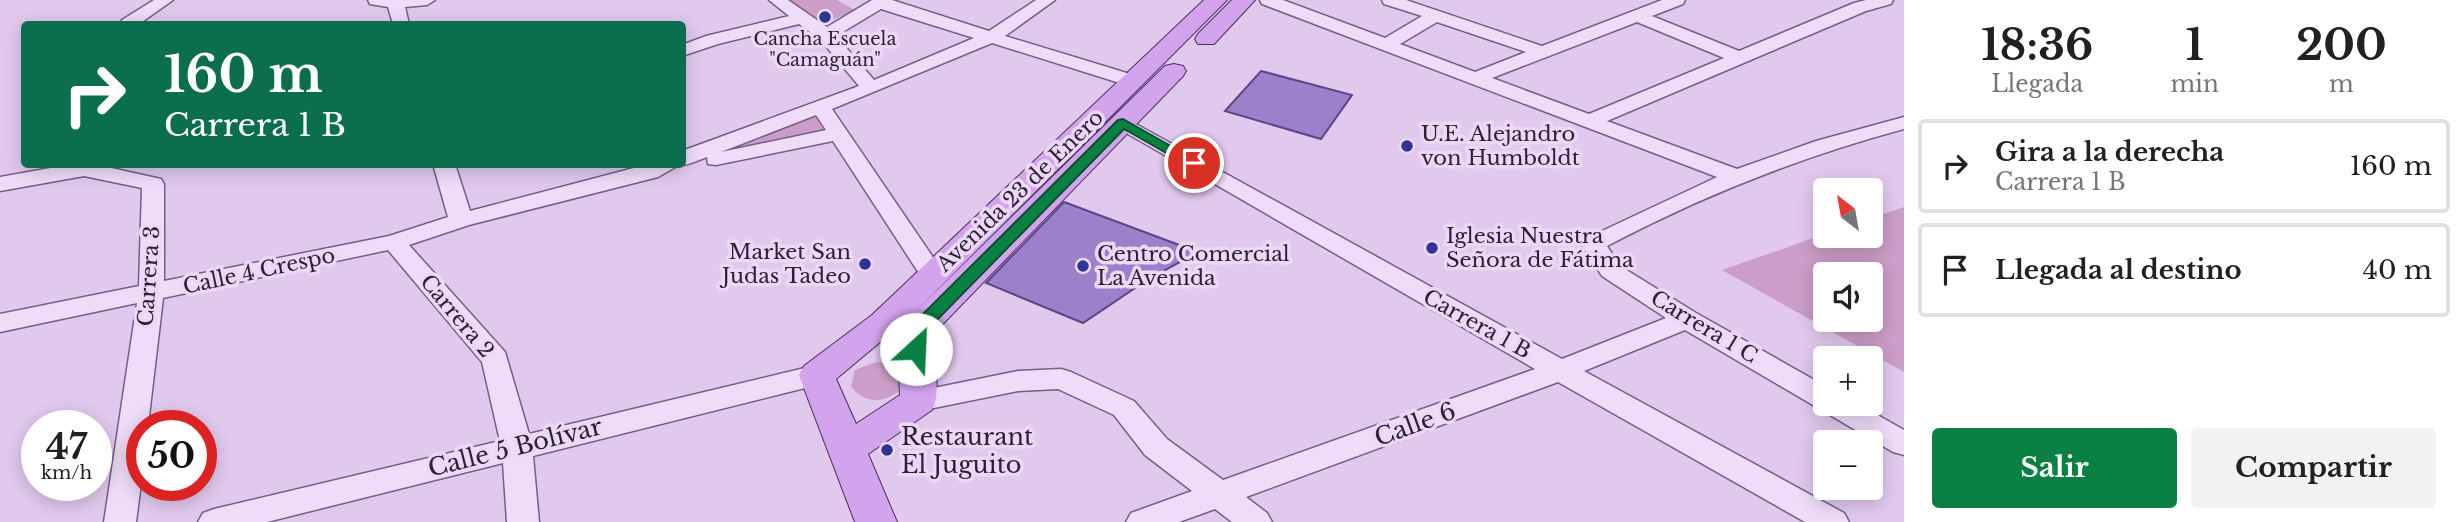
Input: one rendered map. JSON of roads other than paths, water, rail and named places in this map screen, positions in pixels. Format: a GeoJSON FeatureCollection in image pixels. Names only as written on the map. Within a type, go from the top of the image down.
{"type":"FeatureCollection","features":[{"type":"Feature","properties":{"kind":"main road","name":"Avenida 23 de Enero"},"geometry":{"type":"LineString","coordinates":[[817,375],[884,323],[1216,0]]}},
{"type":"Feature","properties":{"kind":"main road","name":"Avenida 23 de Enero"},"geometry":{"type":"LineString","coordinates":[[919,401],[916,349],[921,327],[1244,0]]}},
{"type":"Feature","properties":{"kind":"main road"},"geometry":{"type":"LineString","coordinates":[[817,375],[849,448],[876,522]]}},
{"type":"Feature","properties":{"kind":"main road"},"geometry":{"type":"LineString","coordinates":[[849,448],[919,401]]}},
{"type":"Feature","properties":{"kind":"street"},"geometry":{"type":"LineString","coordinates":[[133,21],[165,0]]}},
{"type":"Feature","properties":{"kind":"street"},"geometry":{"type":"LineString","coordinates":[[376,0],[395,3],[426,0]]}},
{"type":"Feature","properties":{"kind":"street"},"geometry":{"type":"LineString","coordinates":[[777,0],[826,35],[871,88]]}},
{"type":"Feature","properties":{"kind":"street"},"geometry":{"type":"LineString","coordinates":[[686,157],[871,88],[992,37],[1048,0]]}},
{"type":"Feature","properties":{"kind":"street"},"geometry":{"type":"LineString","coordinates":[[1268,0],[1388,43],[1737,177],[1861,134],[1904,123]]}},
{"type":"Feature","properties":{"kind":"street"},"geometry":{"type":"LineString","coordinates":[[1390,0],[1543,52]]}},
{"type":"Feature","properties":{"kind":"street"},"geometry":{"type":"LineString","coordinates":[[1838,0],[1860,8]]}},
{"type":"Feature","properties":{"kind":"street"},"geometry":{"type":"LineString","coordinates":[[1592,120],[1885,0]]}},
{"type":"Feature","properties":{"kind":"street"},"geometry":{"type":"LineString","coordinates":[[826,35],[882,1],[1133,82]]}},
{"type":"Feature","properties":{"kind":"street"},"geometry":{"type":"LineString","coordinates":[[1478,77],[1543,52],[1642,8],[1671,2]]}},
{"type":"Feature","properties":{"kind":"street"},"geometry":{"type":"LineString","coordinates":[[395,3],[400,21]]}},
{"type":"Feature","properties":{"kind":"street"},"geometry":{"type":"LineString","coordinates":[[1642,8],[1742,59]]}},
{"type":"Feature","properties":{"kind":"street"},"geometry":{"type":"LineString","coordinates":[[1388,43],[1436,15]]}},
{"type":"Feature","properties":{"kind":"street"},"geometry":{"type":"LineString","coordinates":[[686,50],[712,40],[802,18]]}},
{"type":"Feature","properties":{"kind":"street"},"geometry":{"type":"LineString","coordinates":[[820,106],[933,275]]}},
{"type":"Feature","properties":{"kind":"street","name":"Carrera 1 B"},"geometry":{"type":"LineString","coordinates":[[1123,123],[1833,522]]}},
{"type":"Feature","properties":{"kind":"street","name":"Calle 4 Crespo"},"geometry":{"type":"LineString","coordinates":[[686,163],[839,134]]}},
{"type":"Feature","properties":{"kind":"street"},"geometry":{"type":"LineString","coordinates":[[445,168],[461,220]]}},
{"type":"Feature","properties":{"kind":"street","name":"Calle 4 Crespo"},"geometry":{"type":"LineString","coordinates":[[0,323],[394,242],[461,220],[660,168]]}},
{"type":"Feature","properties":{"kind":"street","name":"Carrera 3"},"geometry":{"type":"LineString","coordinates":[[0,184],[84,169],[153,184],[151,294],[120,522]]}},
{"type":"Feature","properties":{"kind":"street","name":"Carrera 1 C"},"geometry":{"type":"LineString","coordinates":[[1737,177],[1650,213],[1593,244],[1611,271],[1687,319],[1813,392]]}},
{"type":"Feature","properties":{"kind":"street","name":"Carrera 2"},"geometry":{"type":"LineString","coordinates":[[394,242],[495,359],[517,447],[523,522]]}},
{"type":"Feature","properties":{"kind":"street","name":"Calle 6"},"geometry":{"type":"LineString","coordinates":[[1142,522],[1561,370],[1687,319]]}},
{"type":"Feature","properties":{"kind":"street","name":"Calle 5 Bolívar"},"geometry":{"type":"LineString","coordinates":[[214,522],[817,375]]}},
{"type":"Feature","properties":{"kind":"street"},"geometry":{"type":"LineString","coordinates":[[919,401],[1018,381],[1060,379],[1124,408],[1156,447],[1256,522]]}},
{"type":"Feature","properties":{"kind":"street"},"geometry":{"type":"LineString","coordinates":[[1856,416],[1904,444]]}},
{"type":"Feature","properties":{"kind":"place","name":"Cancha Escuela \"Camaguán\""},"geometry":{"type":"Point","coordinates":[825,17]}},
{"type":"Feature","properties":{"kind":"place","name":"U.E. Alejandro von Humboldt"},"geometry":{"type":"Point","coordinates":[1407,146]}},
{"type":"Feature","properties":{"kind":"place","name":"Iglesia Nuestra Señora de Fátima"},"geometry":{"type":"Point","coordinates":[1432,248]}},
{"type":"Feature","properties":{"kind":"place","name":"Market San Judas Tadeo"},"geometry":{"type":"Point","coordinates":[865,264]}},
{"type":"Feature","properties":{"kind":"place","name":"Centro Comercial La Avenida"},"geometry":{"type":"Point","coordinates":[1083,266]}},
{"type":"Feature","properties":{"kind":"place","name":"Restaurant El Juguito"},"geometry":{"type":"Point","coordinates":[887,450]}}]}
